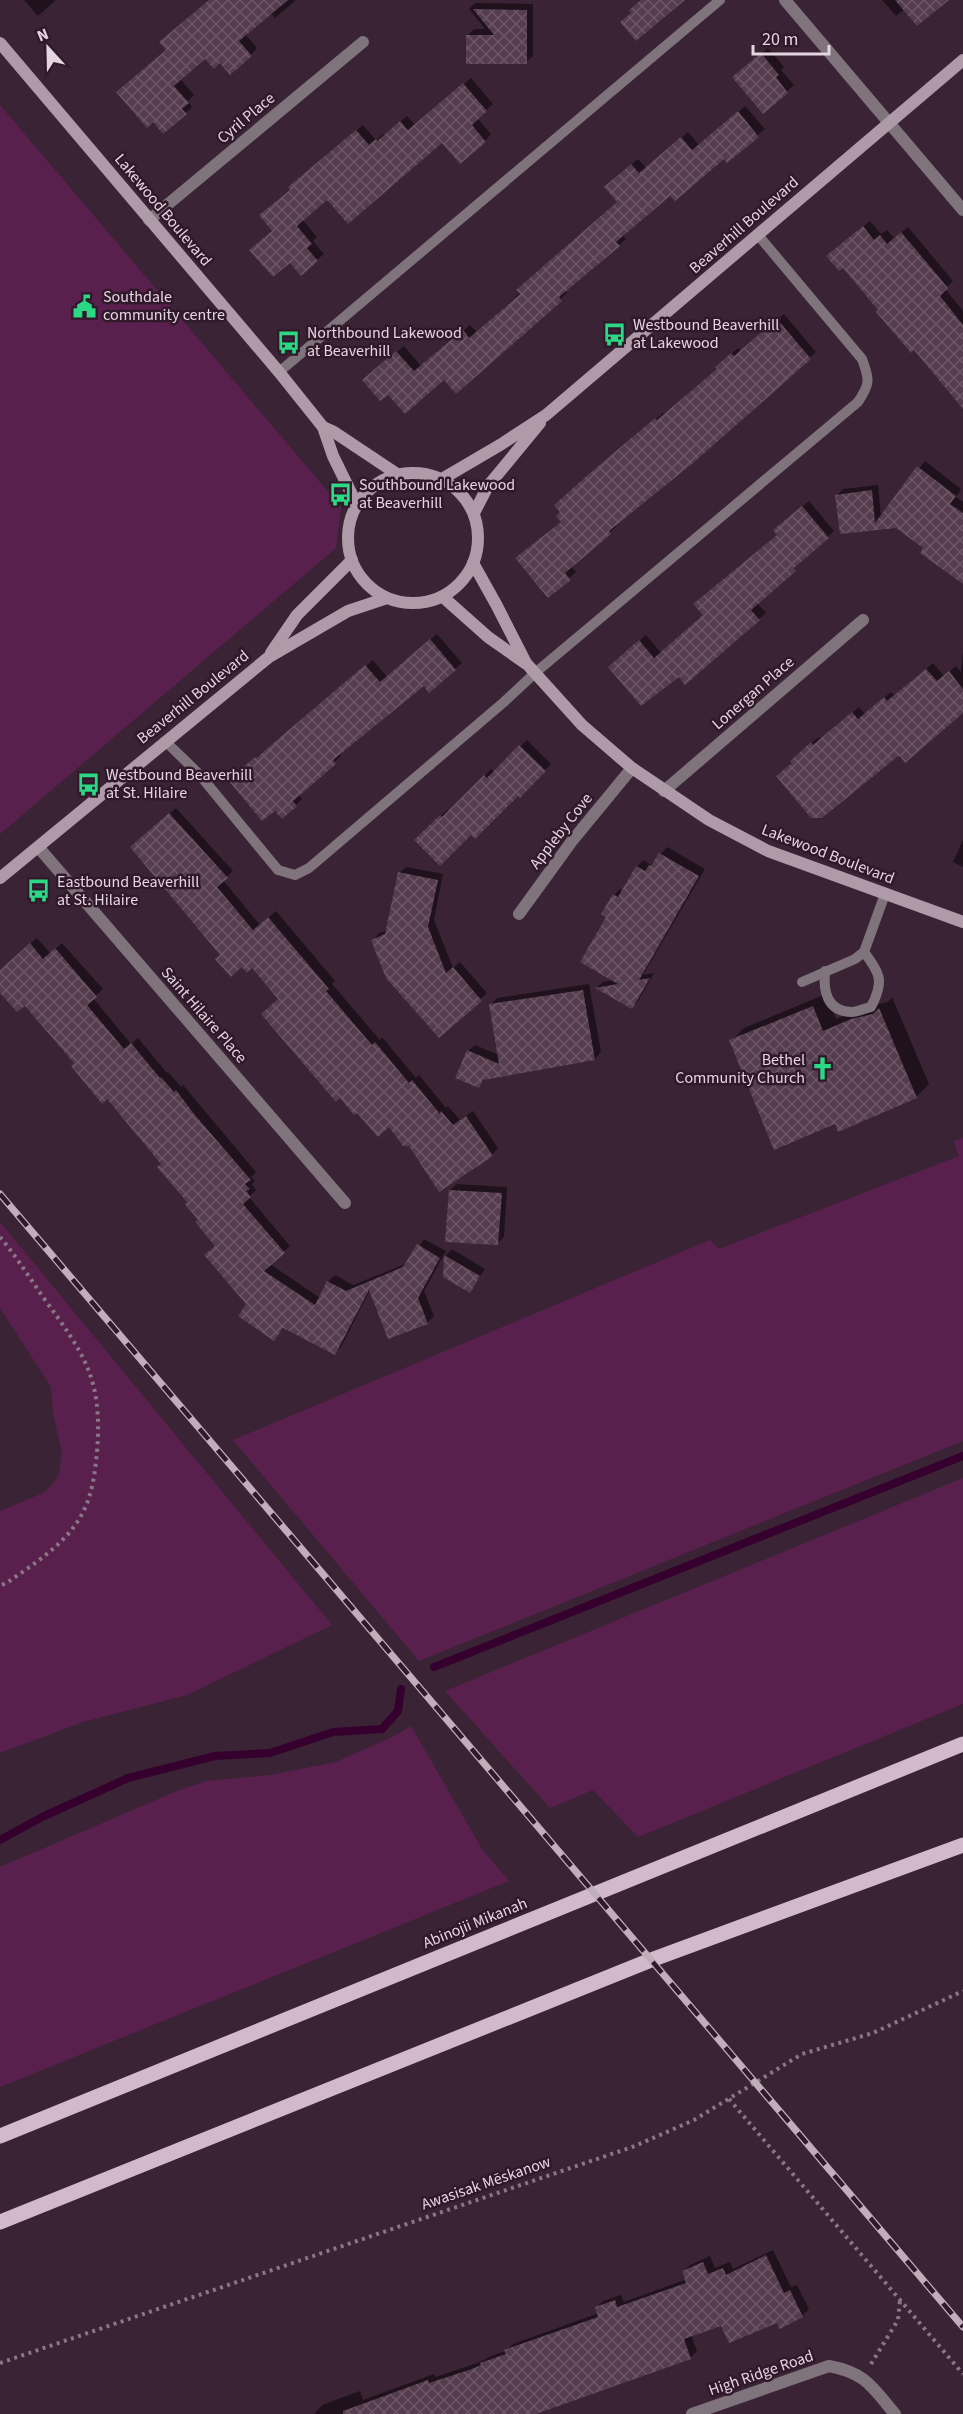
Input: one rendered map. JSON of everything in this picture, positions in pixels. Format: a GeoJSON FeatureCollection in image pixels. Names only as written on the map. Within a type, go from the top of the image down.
{"type":"FeatureCollection","features":[{"type":"Feature","properties":{"kind":"main road","name":"Abinojii Mikanah"},"geometry":{"type":"LineString","coordinates":[[0,2136],[963,1744]]}},
{"type":"Feature","properties":{"kind":"main road"},"geometry":{"type":"LineString","coordinates":[[0,2222],[651,1960],[963,1845]]}},
{"type":"Feature","properties":{"kind":"street"},"geometry":{"type":"LineString","coordinates":[[785,0],[963,210]]}},
{"type":"Feature","properties":{"kind":"street","name":"Cyril Place"},"geometry":{"type":"LineString","coordinates":[[149,220],[363,42]]}},
{"type":"Feature","properties":{"kind":"street","name":"Lakewood Boulevard"},"geometry":{"type":"LineString","coordinates":[[0,43],[323,427],[333,456],[357,505]]}},
{"type":"Feature","properties":{"kind":"street","name":"Beaverhill Boulevard"},"geometry":{"type":"LineString","coordinates":[[442,479],[500,446],[546,415],[963,60]]}},
{"type":"Feature","properties":{"kind":"street","name":"Beaverhill Boulevard"},"geometry":{"type":"LineString","coordinates":[[474,513],[488,486],[546,415]]}},
{"type":"Feature","properties":{"kind":"street","name":"Lakewood Boulevard"},"geometry":{"type":"LineString","coordinates":[[323,427],[397,474]]}},
{"type":"Feature","properties":{"kind":"street"},"geometry":{"type":"LineString","coordinates":[[420,473],[442,479],[462,495],[474,513],[478,528],[478,551],[473,563],[461,583],[443,597],[421,604],[404,603],[382,596],[357,573],[349,552],[349,526],[357,505],[376,484],[397,474],[420,473]]}},
{"type":"Feature","properties":{"kind":"street","name":"Beaverhill Boulevard"},"geometry":{"type":"LineString","coordinates":[[269,657],[297,615],[352,560]]}},
{"type":"Feature","properties":{"kind":"street","name":"Lakewood Boulevard"},"geometry":{"type":"LineString","coordinates":[[473,563],[531,668]]}},
{"type":"Feature","properties":{"kind":"street","name":"Lakewood Boulevard"},"geometry":{"type":"LineString","coordinates":[[443,597],[488,637],[531,668],[582,725],[632,768],[709,820],[768,851],[963,922]]}},
{"type":"Feature","properties":{"kind":"street","name":"Beaverhill Boulevard"},"geometry":{"type":"LineString","coordinates":[[0,878],[269,657],[348,611],[387,598]]}},
{"type":"Feature","properties":{"kind":"street","name":"Lonergan Place"},"geometry":{"type":"LineString","coordinates":[[664,790],[863,620]]}},
{"type":"Feature","properties":{"kind":"street","name":"Appleby Cove"},"geometry":{"type":"LineString","coordinates":[[519,914],[572,842],[632,768]]}},
{"type":"Feature","properties":{"kind":"street","name":"Saint Hilaire Place"},"geometry":{"type":"LineString","coordinates":[[39,848],[345,1203]]}},
{"type":"Feature","properties":{"kind":"street","name":"High Ridge Road"},"geometry":{"type":"LineString","coordinates":[[692,2414],[829,2366],[851,2370],[863,2378],[895,2414]]}},
{"type":"Feature","properties":{"kind":"lane"},"geometry":{"type":"LineString","coordinates":[[279,372],[720,0]]}},
{"type":"Feature","properties":{"kind":"lane"},"geometry":{"type":"LineString","coordinates":[[165,741],[199,774],[278,870],[295,875],[309,868],[504,702],[531,668],[858,402],[868,387],[868,374],[862,359],[758,235]]}},
{"type":"Feature","properties":{"kind":"lane"},"geometry":{"type":"LineString","coordinates":[[802,982],[855,959],[864,952],[885,894]]}},
{"type":"Feature","properties":{"kind":"lane"},"geometry":{"type":"LineString","coordinates":[[825,971],[824,986],[827,1000],[838,1008],[852,1012],[871,1007],[878,993],[880,980],[877,968],[864,952]]}},
{"type":"Feature","properties":{"kind":"path"},"geometry":{"type":"LineString","coordinates":[[0,1238],[80,1348],[97,1398],[98,1434],[94,1477],[82,1515],[57,1547],[0,1586]]}},
{"type":"Feature","properties":{"kind":"path","name":"Awasisak Mēskanow"},"geometry":{"type":"LineString","coordinates":[[0,2363],[635,2146],[694,2120],[802,2054],[873,2033],[963,1991]]}},
{"type":"Feature","properties":{"kind":"path"},"geometry":{"type":"LineString","coordinates":[[729,2099],[963,2374]]}},
{"type":"Feature","properties":{"kind":"path"},"geometry":{"type":"LineString","coordinates":[[863,2378],[898,2320],[900,2300]]}},
{"type":"Feature","properties":{"kind":"shaded area","name":"Southdale community centre"},"geometry":{"type":"Polygon","coordinates":[[[0,105],[341,507],[336,548],[0,834],[0,105]]]}},
{"type":"Feature","properties":{"kind":"shaded area"},"geometry":{"type":"Polygon","coordinates":[[[963,1138],[963,1441],[419,1661],[233,1440],[710,1240],[719,1249],[959,1156],[954,1141],[963,1138]]]}},
{"type":"Feature","properties":{"kind":"shaded area"},"geometry":{"type":"Polygon","coordinates":[[[0,1222],[332,1625],[187,1695],[83,1722],[0,1753],[0,1511],[43,1493],[54,1483],[59,1473],[62,1452],[53,1414],[51,1387],[0,1308],[0,1222]]]}},
{"type":"Feature","properties":{"kind":"shaded area"},"geometry":{"type":"Polygon","coordinates":[[[963,1478],[963,1704],[638,1837],[593,1790],[550,1808],[445,1691],[963,1478]]]}},
{"type":"Feature","properties":{"kind":"shaded area"},"geometry":{"type":"Polygon","coordinates":[[[411,1726],[482,1849],[509,1881],[0,2087],[0,1867],[177,1791],[206,1781],[270,1775],[336,1762],[411,1726]]]}},
{"type":"Feature","properties":{"kind":"building"},"geometry":{"type":"Polygon","coordinates":[[[209,0],[288,0],[239,41],[252,56],[230,75],[220,63],[214,69],[205,59],[174,86],[189,103],[182,109],[187,114],[163,134],[153,122],[147,128],[116,92],[166,50],[159,42],[209,0]]]}},
{"type":"Feature","properties":{"kind":"building"},"geometry":{"type":"Polygon","coordinates":[[[641,0],[685,0],[636,41],[620,22],[641,0]]]}},
{"type":"Feature","properties":{"kind":"building"},"geometry":{"type":"Polygon","coordinates":[[[895,0],[949,0],[917,26],[895,0]]]}},
{"type":"Feature","properties":{"kind":"building"},"geometry":{"type":"Polygon","coordinates":[[[473,9],[527,10],[527,64],[466,64],[466,35],[494,35],[473,9]]]}},
{"type":"Feature","properties":{"kind":"building"},"geometry":{"type":"Polygon","coordinates":[[[761,53],[779,75],[776,77],[788,93],[763,114],[732,77],[761,53]]]}},
{"type":"Feature","properties":{"kind":"building"},"geometry":{"type":"Polygon","coordinates":[[[463,83],[487,111],[472,125],[486,142],[460,164],[442,143],[348,224],[327,200],[297,226],[312,244],[307,248],[318,261],[301,276],[290,263],[273,277],[249,250],[272,231],[259,215],[290,190],[288,187],[356,130],[369,145],[400,121],[408,130],[463,83]]]}},
{"type":"Feature","properties":{"kind":"building"},"geometry":{"type":"Polygon","coordinates":[[[738,111],[759,137],[727,163],[724,159],[675,201],[670,196],[616,242],[620,246],[559,297],[562,301],[456,394],[444,380],[405,414],[388,395],[380,401],[362,380],[396,351],[414,371],[463,330],[469,338],[520,294],[516,290],[617,202],[604,187],[631,164],[639,173],[681,137],[692,150],[738,111]]]}},
{"type":"Feature","properties":{"kind":"building"},"geometry":{"type":"Polygon","coordinates":[[[863,226],[874,240],[880,235],[887,244],[901,232],[948,288],[940,296],[963,325],[963,409],[914,350],[911,353],[876,312],[878,310],[843,268],[839,271],[826,256],[863,226]]]}},
{"type":"Feature","properties":{"kind":"building"},"geometry":{"type":"Polygon","coordinates":[[[777,319],[811,359],[693,463],[609,531],[611,534],[565,573],[571,580],[548,598],[515,558],[561,522],[556,516],[560,512],[554,505],[655,418],[657,420],[717,369],[715,367],[731,353],[734,356],[777,319]]]}},
{"type":"Feature","properties":{"kind":"building"},"geometry":{"type":"Polygon","coordinates":[[[917,466],[956,496],[950,504],[963,513],[963,584],[920,553],[923,548],[896,528],[840,534],[835,495],[872,490],[875,523],[917,466]]]}},
{"type":"Feature","properties":{"kind":"building"},"geometry":{"type":"Polygon","coordinates":[[[802,506],[829,538],[794,568],[796,571],[751,610],[760,620],[685,685],[679,677],[641,706],[608,667],[639,640],[654,658],[703,615],[693,604],[777,535],[773,530],[802,506]]]}},
{"type":"Feature","properties":{"kind":"building"},"geometry":{"type":"Polygon","coordinates":[[[430,639],[456,670],[429,693],[424,686],[333,760],[336,764],[293,801],[297,806],[282,819],[275,811],[262,821],[228,780],[365,665],[380,682],[430,639]]]}},
{"type":"Feature","properties":{"kind":"building"},"geometry":{"type":"Polygon","coordinates":[[[926,669],[937,681],[949,671],[963,689],[963,713],[905,763],[900,756],[897,757],[822,818],[811,818],[776,776],[792,763],[790,761],[811,742],[813,745],[852,712],[858,719],[884,697],[887,701],[926,669]]]}},
{"type":"Feature","properties":{"kind":"building"},"geometry":{"type":"Polygon","coordinates":[[[519,745],[546,771],[475,839],[471,835],[440,866],[414,840],[440,815],[442,817],[484,775],[487,778],[519,745]]]}},
{"type":"Feature","properties":{"kind":"building"},"geometry":{"type":"Polygon","coordinates":[[[169,813],[228,878],[217,887],[253,930],[268,917],[329,989],[326,991],[372,1045],[375,1042],[409,1083],[412,1080],[440,1114],[441,1111],[453,1125],[466,1116],[493,1156],[439,1192],[409,1146],[403,1146],[389,1127],[378,1137],[357,1113],[354,1115],[340,1098],[336,1102],[261,1014],[278,999],[252,968],[247,973],[242,967],[231,977],[215,959],[220,955],[130,847],[169,813]]]}},
{"type":"Feature","properties":{"kind":"building"},"geometry":{"type":"Polygon","coordinates":[[[659,853],[699,876],[639,980],[650,978],[632,1009],[595,988],[618,984],[580,962],[606,917],[601,914],[613,894],[618,897],[636,866],[645,871],[659,853]]]}},
{"type":"Feature","properties":{"kind":"building"},"geometry":{"type":"Polygon","coordinates":[[[398,872],[438,880],[428,927],[446,973],[453,967],[482,1001],[439,1038],[386,978],[371,940],[385,934],[398,872]]]}},
{"type":"Feature","properties":{"kind":"building"},"geometry":{"type":"Polygon","coordinates":[[[30,943],[43,959],[55,948],[97,997],[87,1005],[124,1049],[131,1043],[160,1078],[174,1092],[176,1090],[251,1180],[245,1184],[250,1189],[246,1191],[251,1197],[243,1204],[285,1253],[264,1271],[315,1305],[327,1281],[346,1291],[403,1267],[417,1244],[440,1258],[418,1298],[428,1324],[388,1339],[369,1290],[335,1355],[283,1328],[274,1341],[238,1316],[246,1304],[204,1255],[215,1246],[195,1222],[198,1220],[185,1204],[187,1202],[157,1167],[161,1164],[107,1099],[102,1104],[71,1066],[74,1063],[25,1006],[17,1012],[0,993],[0,970],[30,943]]]}},
{"type":"Feature","properties":{"kind":"building"},"geometry":{"type":"Polygon","coordinates":[[[583,990],[595,1060],[483,1080],[479,1088],[455,1078],[467,1050],[499,1064],[489,1004],[583,990]]]}},
{"type":"Feature","properties":{"kind":"building","name":"Bethel Community Church"},"geometry":{"type":"Polygon","coordinates":[[[813,1006],[823,1031],[851,1019],[873,1014],[879,1008],[917,1098],[838,1132],[835,1124],[774,1150],[729,1040],[813,1006]]]}},
{"type":"Feature","properties":{"kind":"building"},"geometry":{"type":"Polygon","coordinates":[[[449,1190],[502,1193],[498,1245],[445,1242],[449,1190]]]}},
{"type":"Feature","properties":{"kind":"building"},"geometry":{"type":"Polygon","coordinates":[[[444,1255],[480,1276],[470,1293],[443,1277],[444,1255]]]}},
{"type":"Feature","properties":{"kind":"building"},"geometry":{"type":"Polygon","coordinates":[[[766,2255],[784,2293],[790,2290],[803,2317],[780,2329],[777,2323],[729,2343],[721,2326],[684,2339],[691,2359],[536,2414],[343,2414],[343,2411],[428,2380],[429,2383],[472,2369],[481,2365],[480,2363],[506,2354],[504,2350],[598,2317],[595,2307],[615,2300],[617,2307],[686,2283],[682,2271],[703,2262],[708,2274],[723,2268],[726,2275],[766,2255]]]}},
{"type":"Feature","properties":{"kind":"waterway"},"geometry":{"type":"LineString","coordinates":[[434,1667],[963,1456]]}},
{"type":"Feature","properties":{"kind":"waterway"},"geometry":{"type":"LineString","coordinates":[[0,1840],[42,1817],[128,1778],[215,1756],[270,1753],[333,1732],[382,1729],[398,1711],[401,1689]]}},
{"type":"Feature","properties":{"kind":"railway"},"geometry":{"type":"LineString","coordinates":[[0,1194],[963,2327]]}},
{"type":"Feature","properties":{"kind":"place","name":"Southdale community centre"},"geometry":{"type":"Point","coordinates":[85,306]}},
{"type":"Feature","properties":{"kind":"place","name":"Westbound Beaverhill at Lakewood"},"geometry":{"type":"Point","coordinates":[615,334]}},
{"type":"Feature","properties":{"kind":"place","name":"Northbound Lakewood at Beaverhill"},"geometry":{"type":"Point","coordinates":[289,342]}},
{"type":"Feature","properties":{"kind":"place","name":"Southbound Lakewood at Beaverhill"},"geometry":{"type":"Point","coordinates":[341,494]}},
{"type":"Feature","properties":{"kind":"place","name":"Westbound Beaverhill at St. Hilaire"},"geometry":{"type":"Point","coordinates":[88,784]}},
{"type":"Feature","properties":{"kind":"place","name":"Eastbound Beaverhill at St. Hilaire"},"geometry":{"type":"Point","coordinates":[39,891]}},
{"type":"Feature","properties":{"kind":"place","name":"Bethel Community Church"},"geometry":{"type":"Point","coordinates":[823,1069]}}]}
